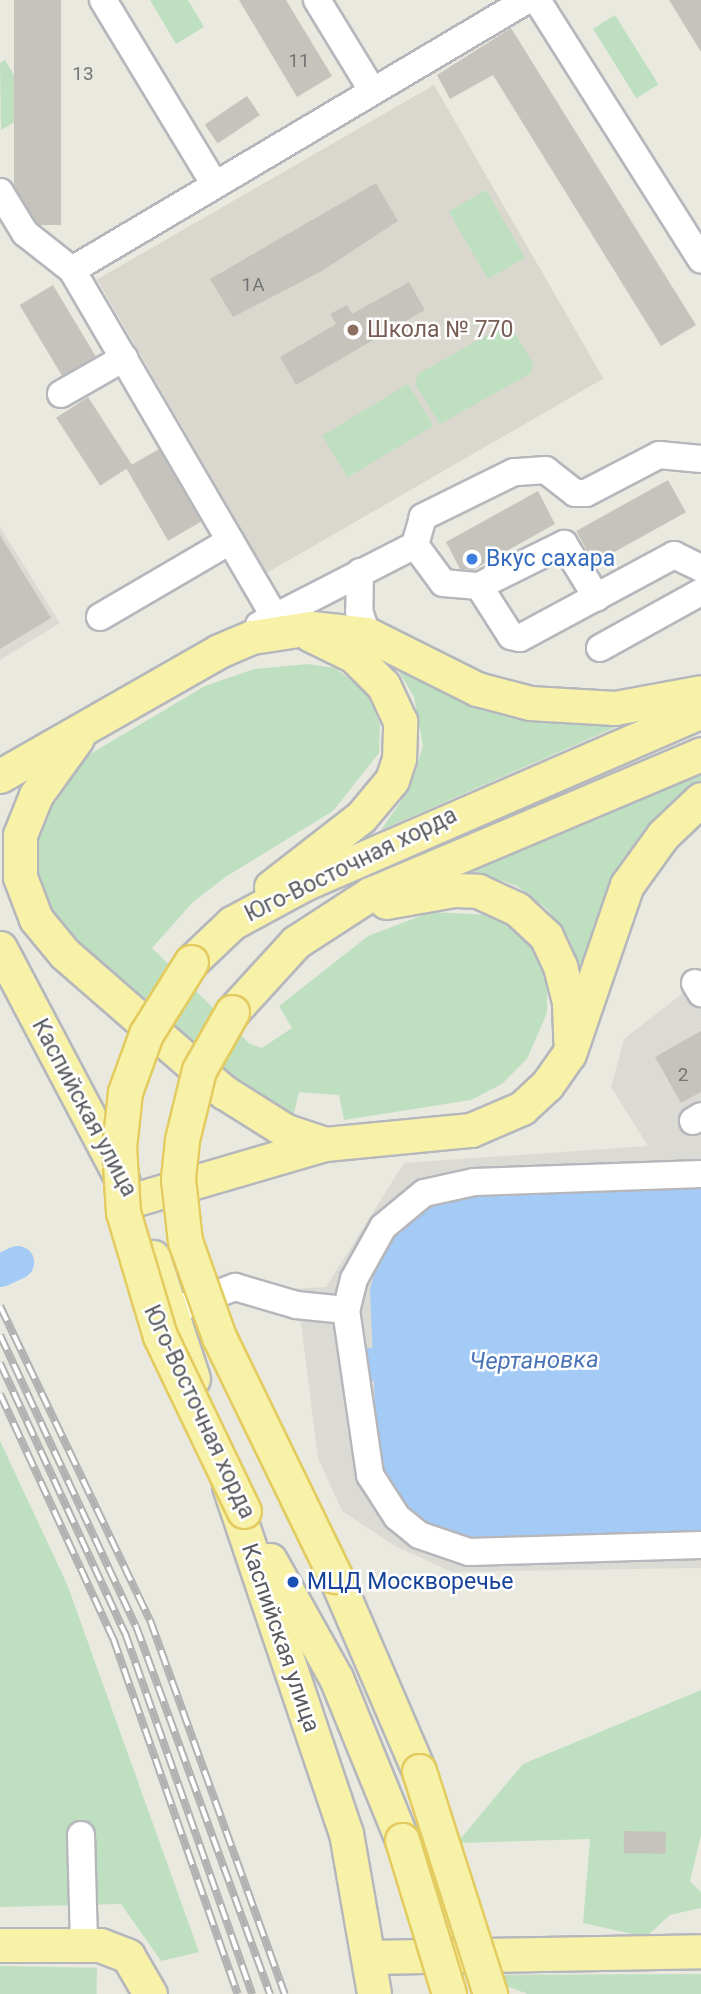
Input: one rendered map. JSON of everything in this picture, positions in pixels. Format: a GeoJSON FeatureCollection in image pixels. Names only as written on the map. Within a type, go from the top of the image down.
{"type":"FeatureCollection","features":[{"type":"Feature","properties":{"kind":"main road"},"geometry":{"type":"LineString","coordinates":[[232,923],[299,862],[361,817],[381,796],[399,759],[400,721],[383,685],[335,644],[283,623]]}},
{"type":"Feature","properties":{"kind":"main road"},"geometry":{"type":"LineString","coordinates":[[0,776],[82,732],[219,651],[283,623],[367,634],[477,689],[530,703],[615,708],[701,692]]}},
{"type":"Feature","properties":{"kind":"main road","name":"Юго-Восточная хорда"},"geometry":{"type":"LineString","coordinates":[[449,1994],[401,1840],[336,1678],[179,1379],[130,1244],[119,1147],[125,1092],[146,1034],[191,962],[232,923],[419,829],[701,711]]}},
{"type":"Feature","properties":{"kind":"main road"},"geometry":{"type":"LineString","coordinates":[[82,732],[36,795],[20,835],[20,877],[36,919],[65,954],[224,1092],[286,1131],[325,1144]]}},
{"type":"Feature","properties":{"kind":"main road","name":"Юго-Восточная хорда"},"geometry":{"type":"LineString","coordinates":[[490,1994],[444,1838],[398,1718],[219,1337],[185,1241],[178,1179],[184,1128],[199,1070],[232,1012],[272,963],[322,922],[439,863],[701,754]]}},
{"type":"Feature","properties":{"kind":"main road"},"geometry":{"type":"LineString","coordinates":[[133,1200],[325,1144],[486,1126],[535,1098],[569,1054],[627,885],[663,835],[701,799]]}},
{"type":"Feature","properties":{"kind":"main road"},"geometry":{"type":"LineString","coordinates":[[322,922],[414,894],[454,890],[497,898],[533,922],[553,950],[569,1003],[569,1054]]}},
{"type":"Feature","properties":{"kind":"main road","name":"Каспийская улица"},"geometry":{"type":"LineString","coordinates":[[0,948],[133,1200],[346,1833],[374,1994]]}},
{"type":"Feature","properties":{"kind":"main road"},"geometry":{"type":"LineString","coordinates":[[0,1945],[84,1945],[128,1956],[150,1994]]}},
{"type":"Feature","properties":{"kind":"main road"},"geometry":{"type":"LineString","coordinates":[[369,1957],[701,1951]]}},
{"type":"Feature","properties":{"kind":"lane"},"geometry":{"type":"LineString","coordinates":[[103,0],[214,183]]}},
{"type":"Feature","properties":{"kind":"lane"},"geometry":{"type":"LineString","coordinates":[[317,0],[372,90]]}},
{"type":"Feature","properties":{"kind":"lane"},"geometry":{"type":"LineString","coordinates":[[72,270],[214,183],[527,0]]}},
{"type":"Feature","properties":{"kind":"lane"},"geometry":{"type":"LineString","coordinates":[[537,0],[701,259]]}},
{"type":"Feature","properties":{"kind":"lane"},"geometry":{"type":"LineString","coordinates":[[0,192],[25,233],[72,270],[230,541],[283,623],[360,572],[415,545],[423,517],[514,471],[547,470],[575,493],[586,493],[659,455],[701,458]]}},
{"type":"Feature","properties":{"kind":"lane"},"geometry":{"type":"LineString","coordinates":[[61,394],[124,358]]}},
{"type":"Feature","properties":{"kind":"lane"},"geometry":{"type":"LineString","coordinates":[[100,617],[230,541]]}},
{"type":"Feature","properties":{"kind":"lane"},"geometry":{"type":"LineString","coordinates":[[415,545],[443,583],[479,586],[564,544],[597,598]]}},
{"type":"Feature","properties":{"kind":"lane"},"geometry":{"type":"LineString","coordinates":[[479,586],[511,636],[520,639],[674,555],[701,568]]}},
{"type":"Feature","properties":{"kind":"lane"},"geometry":{"type":"LineString","coordinates":[[360,572],[359,611],[367,634]]}},
{"type":"Feature","properties":{"kind":"lane"},"geometry":{"type":"LineString","coordinates":[[600,648],[701,592]]}},
{"type":"Feature","properties":{"kind":"lane"},"geometry":{"type":"LineString","coordinates":[[701,1174],[474,1182],[424,1193],[383,1227],[354,1279],[346,1310],[370,1475],[397,1517],[419,1535],[469,1552],[701,1545]]}},
{"type":"Feature","properties":{"kind":"lane"},"geometry":{"type":"LineString","coordinates":[[170,1312],[235,1287],[296,1305],[346,1310]]}},
{"type":"Feature","properties":{"kind":"lane"},"geometry":{"type":"LineString","coordinates":[[81,1835],[84,1945]]}},
{"type":"Feature","properties":{"kind":"shaded area","name":"Школа № 770"},"geometry":{"type":"Polygon","coordinates":[[[434,85],[604,379],[267,573],[97,280],[434,85]]]}},
{"type":"Feature","properties":{"kind":"shaded area"},"geometry":{"type":"Polygon","coordinates":[[[0,527],[60,623],[0,660],[0,527]]]}},
{"type":"Feature","properties":{"kind":"shaded area"},"geometry":{"type":"Polygon","coordinates":[[[701,979],[701,1568],[452,1572],[393,1545],[342,1511],[318,1458],[300,1316],[291,1289],[326,1287],[404,1163],[648,1146],[611,1087],[624,1039],[701,979]]]}},
{"type":"Feature","properties":{"kind":"green space"},"geometry":{"type":"Polygon","coordinates":[[[150,0],[188,0],[204,27],[176,44],[150,0]]]}},
{"type":"Feature","properties":{"kind":"green space"},"geometry":{"type":"Polygon","coordinates":[[[615,15],[658,85],[636,98],[593,29],[615,15]]]}},
{"type":"Feature","properties":{"kind":"green space"},"geometry":{"type":"Polygon","coordinates":[[[5,60],[35,110],[1,130],[0,63],[5,60]]]}},
{"type":"Feature","properties":{"kind":"green space"},"geometry":{"type":"Polygon","coordinates":[[[486,190],[525,258],[488,279],[449,212],[486,190]]]}},
{"type":"Feature","properties":{"kind":"green space"},"geometry":{"type":"Polygon","coordinates":[[[509,323],[533,363],[531,373],[440,424],[415,384],[418,374],[509,323]]]}},
{"type":"Feature","properties":{"kind":"green space"},"geometry":{"type":"Polygon","coordinates":[[[408,384],[433,426],[348,478],[322,436],[408,384]]]}},
{"type":"Feature","properties":{"kind":"green space"},"geometry":{"type":"Polygon","coordinates":[[[308,664],[335,668],[366,691],[380,724],[379,753],[333,811],[227,876],[193,902],[152,948],[250,1044],[262,1048],[292,1028],[279,1006],[368,936],[431,912],[493,915],[512,925],[535,951],[547,983],[547,1013],[527,1059],[502,1084],[471,1100],[344,1120],[339,1095],[299,1092],[293,1117],[279,1115],[97,971],[34,893],[30,828],[75,763],[205,686],[254,669],[308,664]]]}},
{"type":"Feature","properties":{"kind":"green space"},"geometry":{"type":"Polygon","coordinates":[[[395,665],[621,720],[623,724],[381,830],[408,791],[423,746],[414,697],[395,665]]]}},
{"type":"Feature","properties":{"kind":"green space"},"geometry":{"type":"Polygon","coordinates":[[[701,773],[701,785],[582,981],[569,938],[548,910],[517,886],[473,871],[701,773]]]}},
{"type":"Feature","properties":{"kind":"green space"},"geometry":{"type":"Polygon","coordinates":[[[0,1441],[67,1584],[199,1952],[161,1961],[121,1904],[0,1907],[0,1441]]]}},
{"type":"Feature","properties":{"kind":"green space"},"geometry":{"type":"Polygon","coordinates":[[[701,1690],[701,1835],[690,1881],[701,1892],[701,1908],[670,1915],[646,1937],[583,1923],[590,1839],[457,1843],[523,1764],[701,1690]]]}},
{"type":"Feature","properties":{"kind":"green space"},"geometry":{"type":"Polygon","coordinates":[[[0,1966],[97,1968],[97,1994],[0,1994],[0,1966]]]}},
{"type":"Feature","properties":{"kind":"green space"},"geometry":{"type":"Polygon","coordinates":[[[701,1974],[701,1994],[528,1994],[476,1975],[701,1974]]]}},
{"type":"Feature","properties":{"kind":"water"},"geometry":{"type":"Polygon","coordinates":[[[701,1183],[701,1343],[380,1351],[382,1375],[701,1369],[701,1533],[467,1540],[415,1519],[378,1473],[370,1290],[384,1236],[438,1196],[701,1183]]]}},
{"type":"Feature","properties":{"kind":"building"},"geometry":{"type":"Polygon","coordinates":[[[14,0],[61,0],[61,225],[14,225],[14,0]]]}},
{"type":"Feature","properties":{"kind":"building"},"geometry":{"type":"Polygon","coordinates":[[[239,0],[286,0],[332,76],[297,97],[239,0]]]}},
{"type":"Feature","properties":{"kind":"building"},"geometry":{"type":"Polygon","coordinates":[[[669,0],[701,0],[701,52],[669,0]]]}},
{"type":"Feature","properties":{"kind":"building"},"geometry":{"type":"Polygon","coordinates":[[[511,28],[696,325],[661,346],[493,75],[450,99],[437,75],[511,28]]]}},
{"type":"Feature","properties":{"kind":"building"},"geometry":{"type":"Polygon","coordinates":[[[247,96],[260,115],[218,144],[205,125],[247,96]]]}},
{"type":"Feature","properties":{"kind":"building"},"geometry":{"type":"Polygon","coordinates":[[[376,183],[398,221],[322,271],[233,317],[210,279],[376,183]]]}},
{"type":"Feature","properties":{"kind":"building"},"geometry":{"type":"Polygon","coordinates":[[[409,282],[425,310],[296,385],[280,357],[336,324],[330,314],[347,305],[352,314],[409,282]]]}},
{"type":"Feature","properties":{"kind":"building"},"geometry":{"type":"Polygon","coordinates":[[[53,285],[96,356],[62,376],[20,305],[53,285]]]}},
{"type":"Feature","properties":{"kind":"building"},"geometry":{"type":"Polygon","coordinates":[[[88,397],[132,465],[100,486],[56,418],[88,397]]]}},
{"type":"Feature","properties":{"kind":"building"},"geometry":{"type":"Polygon","coordinates":[[[159,449],[201,522],[168,541],[126,468],[159,449]]]}},
{"type":"Feature","properties":{"kind":"building"},"geometry":{"type":"Polygon","coordinates":[[[668,480],[686,512],[594,563],[576,531],[668,480]]]}},
{"type":"Feature","properties":{"kind":"building"},"geometry":{"type":"Polygon","coordinates":[[[538,491],[555,524],[473,570],[460,569],[446,542],[538,491]]]}},
{"type":"Feature","properties":{"kind":"building"},"geometry":{"type":"Polygon","coordinates":[[[0,535],[51,618],[0,649],[0,535]]]}},
{"type":"Feature","properties":{"kind":"building"},"geometry":{"type":"Polygon","coordinates":[[[701,1031],[701,1092],[681,1103],[655,1057],[701,1031]]]}},
{"type":"Feature","properties":{"kind":"building"},"geometry":{"type":"Polygon","coordinates":[[[624,1831],[666,1832],[666,1854],[624,1853],[624,1831]]]}},
{"type":"Feature","properties":{"kind":"waterway","name":"Чертановка"},"geometry":{"type":"LineString","coordinates":[[0,1270],[17,1262]]}},
{"type":"Feature","properties":{"kind":"waterway","name":"Чертановка"},"geometry":{"type":"LineString","coordinates":[[367,1364],[701,1357]]}},
{"type":"Feature","properties":{"kind":"railway"},"geometry":{"type":"LineString","coordinates":[[0,1306],[150,1620],[285,1994]]}},
{"type":"Feature","properties":{"kind":"railway"},"geometry":{"type":"LineString","coordinates":[[0,1335],[136,1626],[270,1994]]}},
{"type":"Feature","properties":{"kind":"railway"},"geometry":{"type":"LineString","coordinates":[[0,1363],[125,1633],[252,1994]]}},
{"type":"Feature","properties":{"kind":"railway"},"geometry":{"type":"LineString","coordinates":[[0,1394],[113,1638],[238,1994]]}},
{"type":"Feature","properties":{"kind":"place","name":"Школа № 770"},"geometry":{"type":"Point","coordinates":[353,330]}},
{"type":"Feature","properties":{"kind":"place","name":"Вкус сахара"},"geometry":{"type":"Point","coordinates":[472,559]}},
{"type":"Feature","properties":{"kind":"place","name":"МЦД Москворечье"},"geometry":{"type":"Point","coordinates":[293,1582]}}]}
